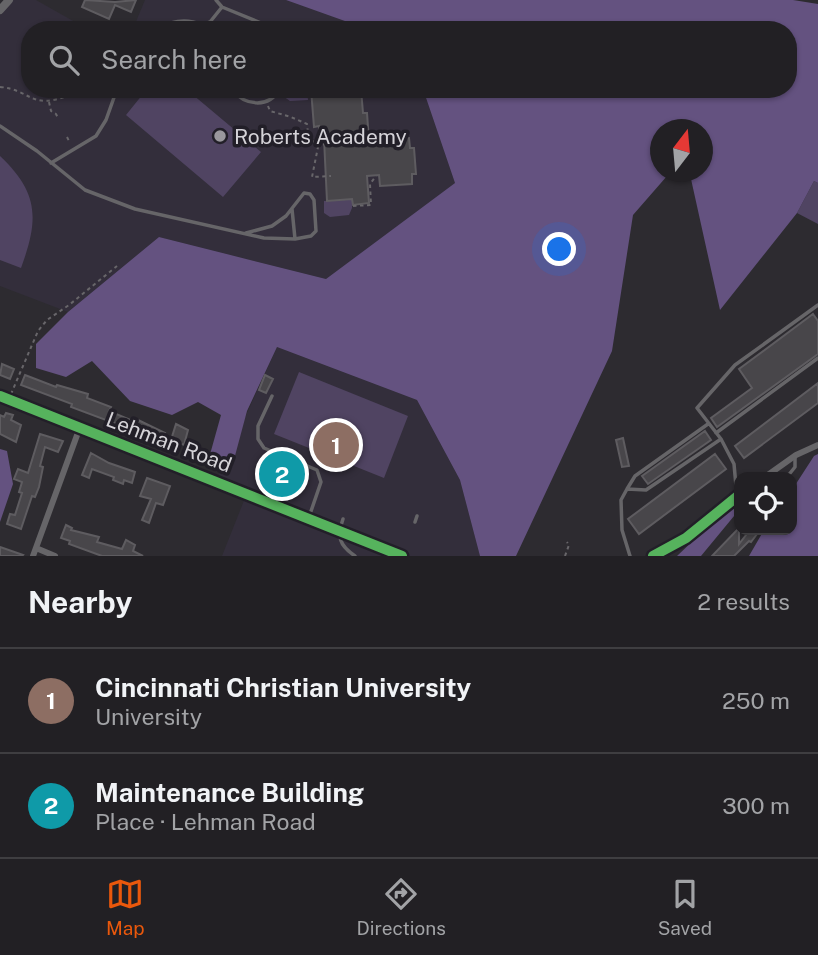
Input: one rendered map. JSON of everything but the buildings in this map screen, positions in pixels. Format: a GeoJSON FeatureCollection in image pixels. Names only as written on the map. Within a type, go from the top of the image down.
{"type":"FeatureCollection","features":[{"type":"Feature","properties":{"kind":"street"},"geometry":{"type":"LineString","coordinates":[[0,10],[9,0]]}},
{"type":"Feature","properties":{"kind":"street","name":"Lehman Road"},"geometry":{"type":"LineString","coordinates":[[0,396],[247,492],[402,556]]}},
{"type":"Feature","properties":{"kind":"street"},"geometry":{"type":"LineString","coordinates":[[55,556],[34,552],[80,427]]}},
{"type":"Feature","properties":{"kind":"street"},"geometry":{"type":"LineString","coordinates":[[772,472],[796,455],[818,445]]}},
{"type":"Feature","properties":{"kind":"street"},"geometry":{"type":"LineString","coordinates":[[653,556],[680,543],[734,499]]}},
{"type":"Feature","properties":{"kind":"lane"},"geometry":{"type":"LineString","coordinates":[[216,0],[222,7],[256,21]]}},
{"type":"Feature","properties":{"kind":"lane"},"geometry":{"type":"LineString","coordinates":[[212,21],[222,7]]}},
{"type":"Feature","properties":{"kind":"lane"},"geometry":{"type":"LineString","coordinates":[[172,21],[193,21]]}},
{"type":"Feature","properties":{"kind":"lane"},"geometry":{"type":"LineString","coordinates":[[51,163],[96,136],[106,120],[114,98]]}},
{"type":"Feature","properties":{"kind":"lane"},"geometry":{"type":"LineString","coordinates":[[242,98],[255,104],[267,103],[274,98]]}},
{"type":"Feature","properties":{"kind":"lane"},"geometry":{"type":"LineString","coordinates":[[0,126],[85,190],[135,209],[264,238],[295,239],[311,236],[316,231],[314,200],[310,194],[303,193],[286,216],[272,226],[246,233]]}},
{"type":"Feature","properties":{"kind":"lane"},"geometry":{"type":"LineString","coordinates":[[292,208],[295,239]]}},
{"type":"Feature","properties":{"kind":"lane"},"geometry":{"type":"LineString","coordinates":[[735,472],[734,464],[720,439],[697,408],[735,365],[818,305]]}},
{"type":"Feature","properties":{"kind":"lane"},"geometry":{"type":"LineString","coordinates":[[716,433],[818,358]]}},
{"type":"Feature","properties":{"kind":"lane"},"geometry":{"type":"LineString","coordinates":[[272,396],[258,426],[258,439],[264,448],[317,470],[321,482],[308,519]]}},
{"type":"Feature","properties":{"kind":"lane"},"geometry":{"type":"LineString","coordinates":[[630,556],[622,530],[621,500],[627,489],[638,474],[708,424]]}},
{"type":"Feature","properties":{"kind":"lane"},"geometry":{"type":"LineString","coordinates":[[627,489],[646,490],[720,439]]}},
{"type":"Feature","properties":{"kind":"lane"},"geometry":{"type":"LineString","coordinates":[[792,472],[795,467],[796,455]]}},
{"type":"Feature","properties":{"kind":"lane"},"geometry":{"type":"LineString","coordinates":[[415,522],[417,516]]}},
{"type":"Feature","properties":{"kind":"lane"},"geometry":{"type":"LineString","coordinates":[[343,519],[339,540],[343,548],[355,556]]}},
{"type":"Feature","properties":{"kind":"path"},"geometry":{"type":"LineString","coordinates":[[0,87],[21,94]]}},
{"type":"Feature","properties":{"kind":"path"},"geometry":{"type":"LineString","coordinates":[[28,98],[49,101],[60,98]]}},
{"type":"Feature","properties":{"kind":"path"},"geometry":{"type":"LineString","coordinates":[[49,101],[51,111],[58,118]]}},
{"type":"Feature","properties":{"kind":"path"},"geometry":{"type":"LineString","coordinates":[[267,106],[270,111],[307,124],[308,134],[318,147],[312,177],[331,176]]}},
{"type":"Feature","properties":{"kind":"path"},"geometry":{"type":"LineString","coordinates":[[67,137],[69,141]]}},
{"type":"Feature","properties":{"kind":"path"},"geometry":{"type":"LineString","coordinates":[[315,145],[331,144]]}},
{"type":"Feature","properties":{"kind":"path"},"geometry":{"type":"LineString","coordinates":[[353,206],[371,205],[370,184],[376,176]]}},
{"type":"Feature","properties":{"kind":"path"},"geometry":{"type":"LineString","coordinates":[[11,394],[38,331],[47,320],[117,266]]}},
{"type":"Feature","properties":{"kind":"path"},"geometry":{"type":"LineString","coordinates":[[565,556],[569,544],[567,541]]}},
{"type":"Feature","properties":{"kind":"shaded area","name":"Roberts Academy"},"geometry":{"type":"Polygon","coordinates":[[[9,0],[36,0],[73,21],[21,21],[21,98],[426,98],[455,183],[326,279],[159,237],[68,312],[0,286],[0,10],[9,0]]]}},
{"type":"Feature","properties":{"kind":"shaded area","name":"Roberts Academy"},"geometry":{"type":"Polygon","coordinates":[[[145,0],[286,0],[345,21],[136,21],[145,0]]]}},
{"type":"Feature","properties":{"kind":"shaded area"},"geometry":{"type":"Polygon","coordinates":[[[286,0],[793,0],[818,4],[818,183],[814,181],[797,213],[720,310],[692,182],[713,182],[713,119],[650,119],[650,182],[662,182],[633,215],[612,351],[516,556],[480,556],[460,480],[417,400],[277,347],[247,411],[232,467],[209,458],[221,415],[198,402],[172,415],[130,401],[92,361],[66,377],[36,368],[36,344],[68,312],[159,237],[326,279],[455,183],[426,98],[797,98],[797,21],[345,21],[286,0]]]}},
{"type":"Feature","properties":{"kind":"shaded area"},"geometry":{"type":"Polygon","coordinates":[[[140,98],[197,98],[261,152],[223,197],[126,115],[140,98]]]}},
{"type":"Feature","properties":{"kind":"shaded area"},"geometry":{"type":"Polygon","coordinates":[[[286,98],[308,98],[308,100],[290,101],[286,98]]]}},
{"type":"Feature","properties":{"kind":"shaded area"},"geometry":{"type":"Polygon","coordinates":[[[0,156],[22,182],[32,208],[31,235],[21,268],[0,260],[0,156]]]}},
{"type":"Feature","properties":{"kind":"shaded area"},"geometry":{"type":"Polygon","coordinates":[[[814,181],[818,183],[818,224],[797,213],[814,181]]]}},
{"type":"Feature","properties":{"kind":"shaded area"},"geometry":{"type":"Polygon","coordinates":[[[352,199],[349,215],[330,217],[324,213],[324,201],[352,199]]]}},
{"type":"Feature","properties":{"kind":"shaded area"},"geometry":{"type":"Polygon","coordinates":[[[277,347],[417,400],[460,480],[480,556],[222,556],[247,493],[216,481],[277,347]]]}},
{"type":"Feature","properties":{"kind":"shaded area"},"geometry":{"type":"Polygon","coordinates":[[[299,372],[408,416],[384,478],[274,434],[299,372]]]}},
{"type":"Feature","properties":{"kind":"shaded area"},"geometry":{"type":"Polygon","coordinates":[[[0,449],[7,451],[13,484],[0,522],[0,449]]]}},
{"type":"Feature","properties":{"kind":"shaded area"},"geometry":{"type":"Polygon","coordinates":[[[818,454],[818,556],[749,556],[761,535],[797,535],[797,482],[818,454]]]}},
{"type":"Feature","properties":{"kind":"shaded area"},"geometry":{"type":"Polygon","coordinates":[[[734,506],[734,516],[701,556],[677,556],[734,506]]]}},
{"type":"Feature","properties":{"kind":"cycle path"},"geometry":{"type":"LineString","coordinates":[[0,396],[402,556]]}},
{"type":"Feature","properties":{"kind":"cycle path"},"geometry":{"type":"LineString","coordinates":[[653,556],[686,538],[734,499]]}},
{"type":"Feature","properties":{"kind":"place","name":"Roberts Academy"},"geometry":{"type":"Point","coordinates":[220,136]}},
{"type":"Feature","properties":{"kind":"place","name":"Cincinnati Christian University"},"geometry":{"type":"Point","coordinates":[336,445]}},
{"type":"Feature","properties":{"kind":"place","name":"Maintenance Building"},"geometry":{"type":"Point","coordinates":[282,474]}}]}
